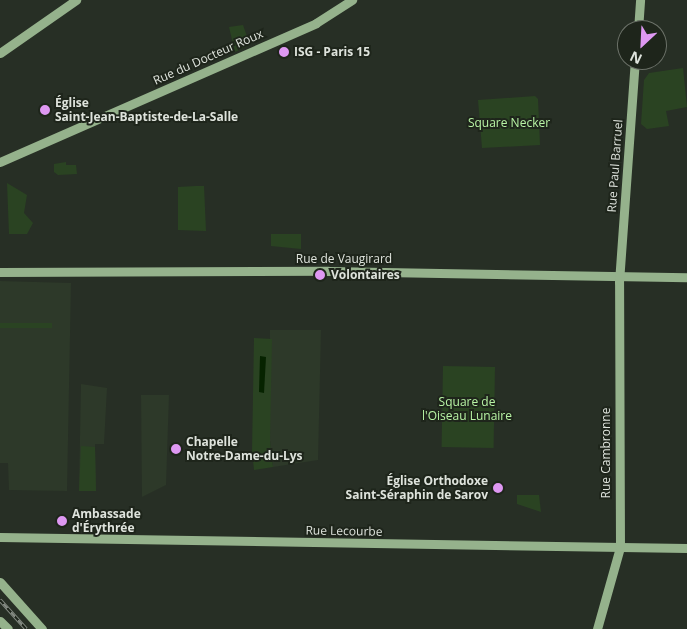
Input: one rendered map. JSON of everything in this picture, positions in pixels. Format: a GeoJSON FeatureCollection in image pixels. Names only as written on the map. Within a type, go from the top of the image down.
{"type":"FeatureCollection","features":[{"type":"Feature","properties":{"kind":"main road"},"geometry":{"type":"LineString","coordinates":[[0,54],[76,0]]}},
{"type":"Feature","properties":{"kind":"main road","name":"Rue du Docteur Roux"},"geometry":{"type":"LineString","coordinates":[[0,162],[316,23],[352,0]]}},
{"type":"Feature","properties":{"kind":"main road"},"geometry":{"type":"LineString","coordinates":[[639,20],[640,0]]}},
{"type":"Feature","properties":{"kind":"main road","name":"Rue Paul Barruel"},"geometry":{"type":"LineString","coordinates":[[620,274],[634,70]]}},
{"type":"Feature","properties":{"kind":"main road","name":"Rue de Vaugirard"},"geometry":{"type":"LineString","coordinates":[[0,272],[620,274],[687,278]]}},
{"type":"Feature","properties":{"kind":"main road","name":"Rue Cambronne"},"geometry":{"type":"LineString","coordinates":[[598,629],[620,547],[620,274]]}},
{"type":"Feature","properties":{"kind":"main road","name":"Rue Lecourbe"},"geometry":{"type":"LineString","coordinates":[[0,538],[687,548]]}},
{"type":"Feature","properties":{"kind":"main road"},"geometry":{"type":"LineString","coordinates":[[0,582],[42,629]]}},
{"type":"Feature","properties":{"kind":"main road"},"geometry":{"type":"LineString","coordinates":[[0,621],[8,629]]}},
{"type":"Feature","properties":{"kind":"shaded area"},"geometry":{"type":"Polygon","coordinates":[[[0,281],[71,283],[67,491],[9,490],[8,463],[0,463],[0,281]]]}},
{"type":"Feature","properties":{"kind":"shaded area"},"geometry":{"type":"Polygon","coordinates":[[[270,330],[321,330],[318,460],[273,467],[270,441],[270,330]]]}},
{"type":"Feature","properties":{"kind":"shaded area"},"geometry":{"type":"Polygon","coordinates":[[[260,356],[266,357],[264,393],[259,392],[260,356]]]}},
{"type":"Feature","properties":{"kind":"shaded area"},"geometry":{"type":"Polygon","coordinates":[[[81,384],[107,388],[104,444],[95,444],[96,491],[79,491],[81,384]]]}},
{"type":"Feature","properties":{"kind":"shaded area"},"geometry":{"type":"Polygon","coordinates":[[[141,395],[169,395],[166,485],[142,497],[141,395]]]}},
{"type":"Feature","properties":{"kind":"green space"},"geometry":{"type":"Polygon","coordinates":[[[243,25],[250,45],[235,52],[229,27],[243,25]]]}},
{"type":"Feature","properties":{"kind":"green space"},"geometry":{"type":"Polygon","coordinates":[[[683,68],[687,107],[666,111],[669,126],[647,129],[641,124],[644,80],[649,73],[683,68]]]}},
{"type":"Feature","properties":{"kind":"green space","name":"Square Necker"},"geometry":{"type":"Polygon","coordinates":[[[535,96],[538,99],[540,145],[482,148],[478,100],[535,96]]]}},
{"type":"Feature","properties":{"kind":"green space"},"geometry":{"type":"Polygon","coordinates":[[[66,162],[66,165],[76,165],[77,174],[58,175],[54,172],[54,164],[66,162]]]}},
{"type":"Feature","properties":{"kind":"green space"},"geometry":{"type":"Polygon","coordinates":[[[7,183],[27,195],[24,213],[33,223],[27,234],[9,234],[7,183]]]}},
{"type":"Feature","properties":{"kind":"green space"},"geometry":{"type":"Polygon","coordinates":[[[204,186],[206,231],[178,230],[178,187],[204,186]]]}},
{"type":"Feature","properties":{"kind":"green space"},"geometry":{"type":"Polygon","coordinates":[[[271,234],[301,234],[301,249],[271,246],[271,234]]]}},
{"type":"Feature","properties":{"kind":"green space"},"geometry":{"type":"Polygon","coordinates":[[[0,323],[52,323],[52,328],[0,328],[0,323]]]}},
{"type":"Feature","properties":{"kind":"green space"},"geometry":{"type":"Polygon","coordinates":[[[254,338],[272,339],[270,441],[273,467],[254,470],[252,451],[254,338]]]}},
{"type":"Feature","properties":{"kind":"green space","name":"Square de l'Oiseau Lunaire"},"geometry":{"type":"Polygon","coordinates":[[[443,366],[495,367],[494,448],[442,447],[443,366]]]}},
{"type":"Feature","properties":{"kind":"green space"},"geometry":{"type":"Polygon","coordinates":[[[81,446],[95,447],[96,491],[79,491],[81,446]]]}},
{"type":"Feature","properties":{"kind":"green space"},"geometry":{"type":"Polygon","coordinates":[[[517,495],[539,495],[541,512],[517,504],[517,495]]]}},
{"type":"Feature","properties":{"kind":"railway"},"geometry":{"type":"LineString","coordinates":[[0,600],[26,629]]}},
{"type":"Feature","properties":{"kind":"place","name":"ISG - Paris 15"},"geometry":{"type":"Point","coordinates":[284,52]}},
{"type":"Feature","properties":{"kind":"place","name":"Église Saint-Jean-Baptiste-de-La-Salle"},"geometry":{"type":"Point","coordinates":[45,110]}},
{"type":"Feature","properties":{"kind":"place","name":"Volontaires"},"geometry":{"type":"Point","coordinates":[320,275]}},
{"type":"Feature","properties":{"kind":"place","name":"Chapelle Notre-Dame-du-Lys"},"geometry":{"type":"Point","coordinates":[176,449]}},
{"type":"Feature","properties":{"kind":"place","name":"Église Orthodoxe Saint-Séraphin de Sarov"},"geometry":{"type":"Point","coordinates":[498,488]}},
{"type":"Feature","properties":{"kind":"place","name":"Ambassade d'Érythrée"},"geometry":{"type":"Point","coordinates":[62,521]}}]}
